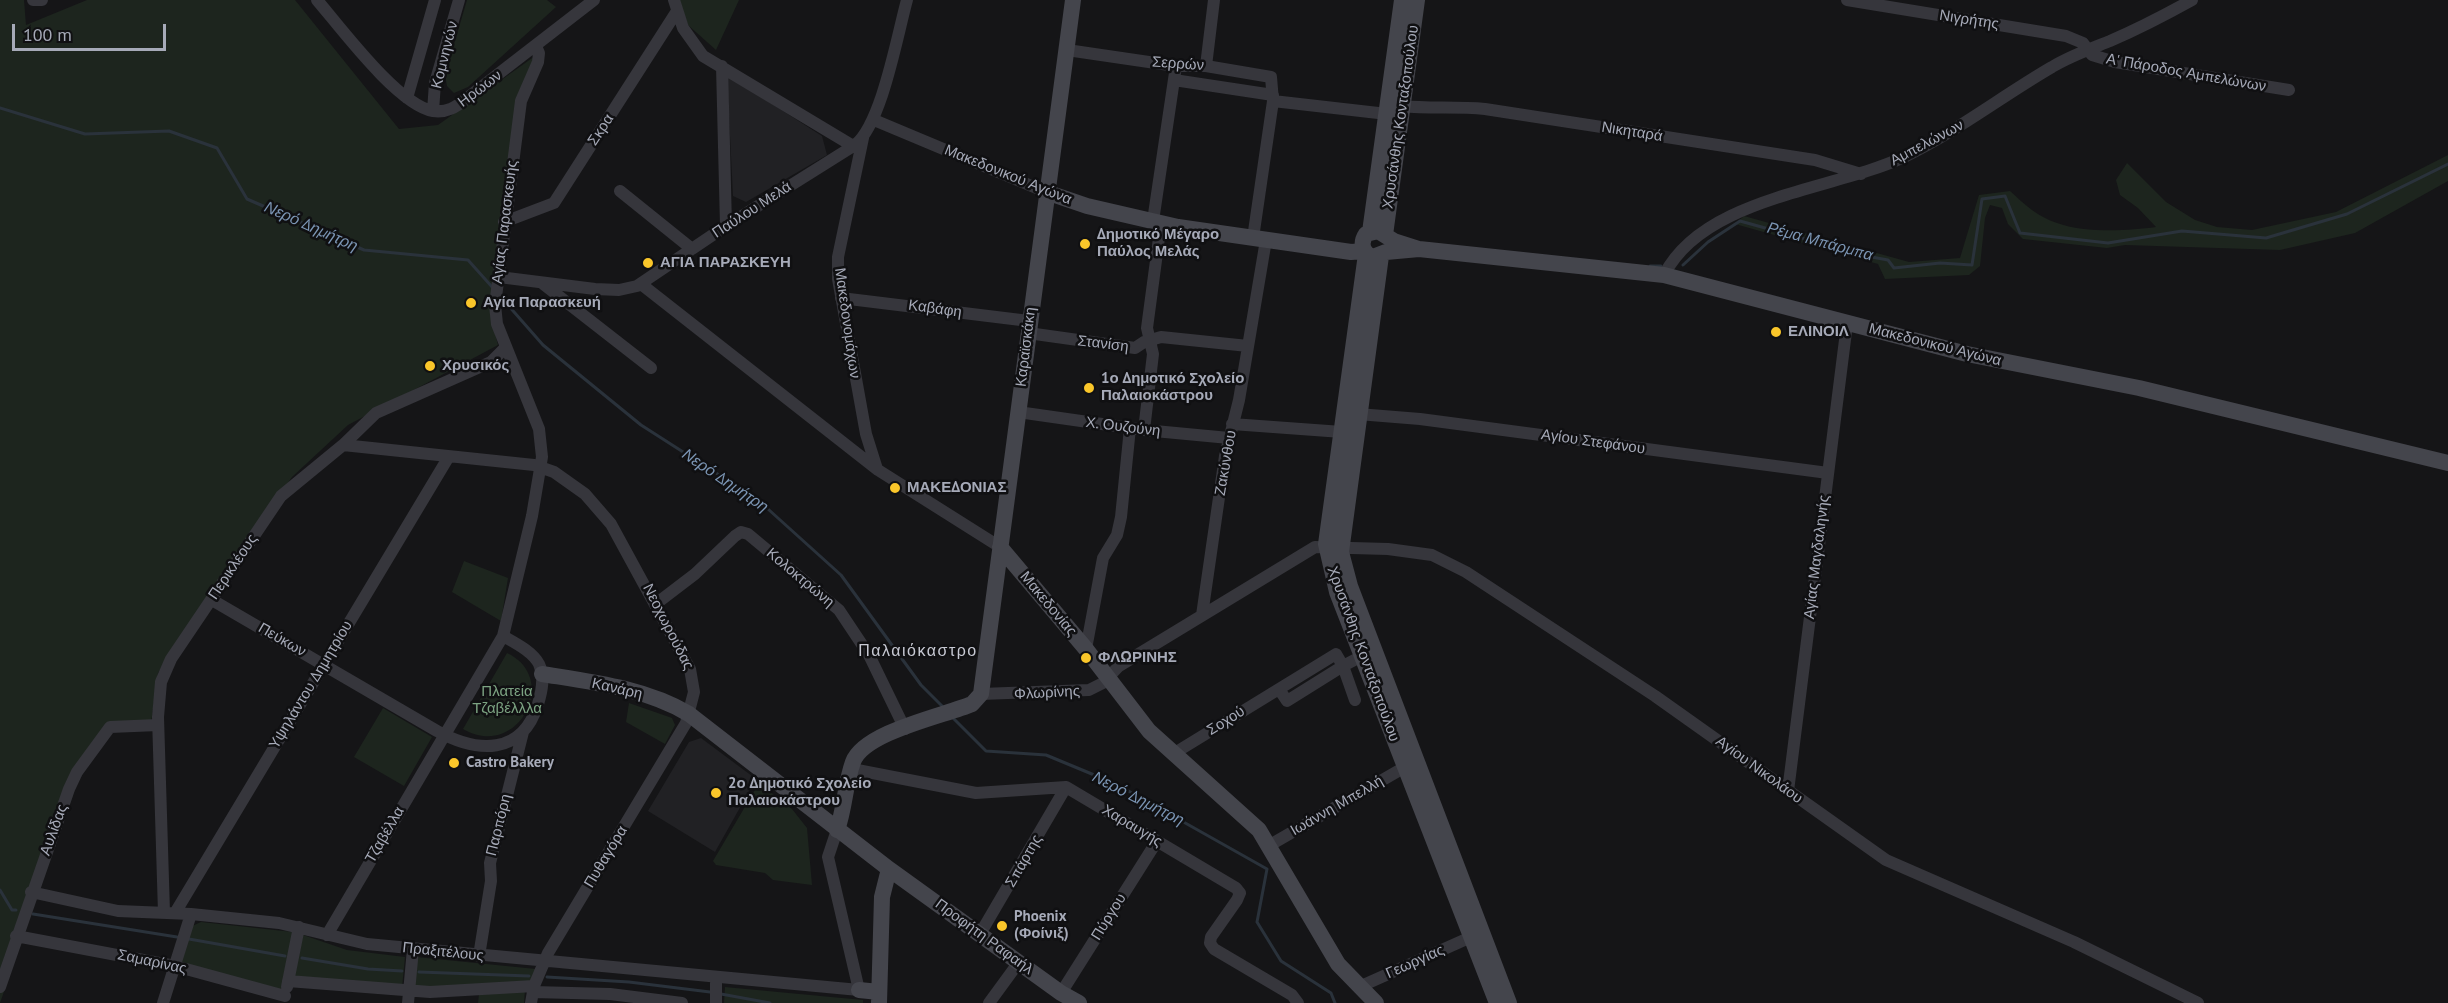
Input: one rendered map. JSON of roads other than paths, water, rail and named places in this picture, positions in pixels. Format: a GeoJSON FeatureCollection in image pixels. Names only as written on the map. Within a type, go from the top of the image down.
{"type":"FeatureCollection","features":[{"type":"Feature","properties":{"kind":"street"},"geometry":{"type":"LineString","coordinates":[[33,0],[42,0]]}},
{"type":"Feature","properties":{"kind":"street"},"geometry":{"type":"LineString","coordinates":[[317,0],[385,78],[407,98],[433,111]]}},
{"type":"Feature","properties":{"kind":"street"},"geometry":{"type":"LineString","coordinates":[[407,98],[435,0]]}},
{"type":"Feature","properties":{"kind":"street","name":"Κομνηνών"},"geometry":{"type":"LineString","coordinates":[[433,111],[435,83],[459,0]]}},
{"type":"Feature","properties":{"kind":"street","name":"Ηρώων"},"geometry":{"type":"LineString","coordinates":[[433,111],[446,111],[459,105],[594,0]]}},
{"type":"Feature","properties":{"kind":"street","name":"Παύλου Μελά"},"geometry":{"type":"LineString","coordinates":[[498,283],[541,283],[619,290],[641,284],[726,226],[858,142],[874,120],[907,0]]}},
{"type":"Feature","properties":{"kind":"street","name":"Καραϊσκάκη"},"geometry":{"type":"LineString","coordinates":[[981,694],[1073,0]]}},
{"type":"Feature","properties":{"kind":"street"},"geometry":{"type":"LineString","coordinates":[[1206,66],[1214,0]]}},
{"type":"Feature","properties":{"kind":"street","name":"Χρυσάνθης Κονταξοπούλου"},"geometry":{"type":"LineString","coordinates":[[1402,0],[1387,114],[1358,414],[1333,547],[1350,586],[1509,1003]]}},
{"type":"Feature","properties":{"kind":"street","name":"Χρυσάνθης Κονταξοπούλου"},"geometry":{"type":"LineString","coordinates":[[1417,0],[1402,106],[1342,432],[1333,547],[1337,592],[1497,1003]]}},
{"type":"Feature","properties":{"kind":"street","name":"Νιγρήτης"},"geometry":{"type":"LineString","coordinates":[[1847,0],[2066,36],[2078,40],[2087,49]]}},
{"type":"Feature","properties":{"kind":"street","name":"Αμπελώνων"},"geometry":{"type":"LineString","coordinates":[[1664,275],[1682,249],[1723,220],[1764,202],[1861,174],[1904,157],[1940,138],[2053,66],[2087,49],[2141,28],[2192,0]]}},
{"type":"Feature","properties":{"kind":"street"},"geometry":{"type":"LineString","coordinates":[[675,6],[683,28],[703,56],[858,142]]}},
{"type":"Feature","properties":{"kind":"street","name":"Σκρα"},"geometry":{"type":"LineString","coordinates":[[504,222],[547,207],[557,200],[675,6]]}},
{"type":"Feature","properties":{"kind":"street","name":"Αγίας Παρασκευής"},"geometry":{"type":"LineString","coordinates":[[536,46],[539,58],[521,101],[504,222],[496,318],[539,429],[542,467]]}},
{"type":"Feature","properties":{"kind":"street","name":"Α' Πάροδος Αμπελώνων"},"geometry":{"type":"LineString","coordinates":[[2087,49],[2098,58],[2115,62],[2289,90]]}},
{"type":"Feature","properties":{"kind":"street","name":"Σερρών"},"geometry":{"type":"LineString","coordinates":[[1067,50],[1176,66],[1206,66],[1268,75],[1272,80],[1273,98]]}},
{"type":"Feature","properties":{"kind":"street"},"geometry":{"type":"LineString","coordinates":[[722,66],[726,226]]}},
{"type":"Feature","properties":{"kind":"street"},"geometry":{"type":"LineString","coordinates":[[1144,430],[1154,354],[1147,328],[1176,66]]}},
{"type":"Feature","properties":{"kind":"street","name":"Σερρών"},"geometry":{"type":"LineString","coordinates":[[1174,80],[1273,98],[1387,114]]}},
{"type":"Feature","properties":{"kind":"street","name":"Ζακύνθου"},"geometry":{"type":"LineString","coordinates":[[1202,615],[1229,438],[1248,346],[1273,98]]}},
{"type":"Feature","properties":{"kind":"street","name":"Νικηταρά"},"geometry":{"type":"LineString","coordinates":[[1402,106],[1485,109],[1815,160],[1861,174]]}},
{"type":"Feature","properties":{"kind":"street","name":"Μακεδονικού Αγώνα"},"geometry":{"type":"LineString","coordinates":[[874,120],[1046,192],[1075,202],[1157,222],[1351,252],[1375,244],[1664,275],[1978,357],[2139,387],[2448,463]]}},
{"type":"Feature","properties":{"kind":"street","name":"Μακεδονομάχων"},"geometry":{"type":"LineString","coordinates":[[858,142],[838,257],[841,298],[866,434],[878,470]]}},
{"type":"Feature","properties":{"kind":"street"},"geometry":{"type":"LineString","coordinates":[[620,191],[692,249]]}},
{"type":"Feature","properties":{"kind":"street"},"geometry":{"type":"LineString","coordinates":[[541,283],[651,368]]}},
{"type":"Feature","properties":{"kind":"street","name":"Μακεδονίας"},"geometry":{"type":"LineString","coordinates":[[641,284],[878,470],[1000,547],[1086,649],[1149,731],[1247,817],[1270,845],[1328,948],[1359,987],[1376,1003]]}},
{"type":"Feature","properties":{"kind":"street","name":"Καβάφη"},"geometry":{"type":"LineString","coordinates":[[841,298],[1028,327]]}},
{"type":"Feature","properties":{"kind":"street","name":"Αγίας Μαγδαληνής"},"geometry":{"type":"LineString","coordinates":[[1788,791],[1847,324]]}},
{"type":"Feature","properties":{"kind":"street","name":"Στανίση"},"geometry":{"type":"LineString","coordinates":[[1028,327],[1135,348],[1150,339],[1161,337],[1248,346]]}},
{"type":"Feature","properties":{"kind":"street","name":"Περικλέους"},"geometry":{"type":"LineString","coordinates":[[170,913],[158,725],[159,693],[164,673],[281,496],[343,445],[376,413],[492,362],[506,347]]}},
{"type":"Feature","properties":{"kind":"street","name":"Χ. Ουζούνη"},"geometry":{"type":"LineString","coordinates":[[1018,412],[1144,430],[1229,438]]}},
{"type":"Feature","properties":{"kind":"street","name":"Αγίου Στεφάνου"},"geometry":{"type":"LineString","coordinates":[[1358,414],[1411,418],[1828,473]]}},
{"type":"Feature","properties":{"kind":"street"},"geometry":{"type":"LineString","coordinates":[[1232,424],[1342,432]]}},
{"type":"Feature","properties":{"kind":"street"},"geometry":{"type":"LineString","coordinates":[[1086,649],[1102,558],[1117,535],[1121,518],[1130,428]]}},
{"type":"Feature","properties":{"kind":"street"},"geometry":{"type":"LineString","coordinates":[[343,445],[542,467]]}},
{"type":"Feature","properties":{"kind":"street","name":"Υψηλάντου Δημητρίου"},"geometry":{"type":"LineString","coordinates":[[170,913],[448,458]]}},
{"type":"Feature","properties":{"kind":"street","name":"Νεοχωρούδας"},"geometry":{"type":"LineString","coordinates":[[542,467],[568,480],[598,506],[657,603],[693,676],[694,692],[689,714]]}},
{"type":"Feature","properties":{"kind":"street","name":"Τζαβέλλα"},"geometry":{"type":"LineString","coordinates":[[327,935],[503,636],[542,467]]}},
{"type":"Feature","properties":{"kind":"street","name":"Κολοκτρώνη"},"geometry":{"type":"LineString","coordinates":[[657,603],[695,574],[735,536],[741,532],[748,534],[839,610],[869,655],[904,729]]}},
{"type":"Feature","properties":{"kind":"street","name":"Φλωρίνης"},"geometry":{"type":"LineString","coordinates":[[981,694],[1085,691],[1097,688],[1119,666],[1308,550],[1333,547]]}},
{"type":"Feature","properties":{"kind":"street","name":"Αγίου Νικολάου"},"geometry":{"type":"LineString","coordinates":[[1333,547],[1409,550],[1451,562],[1655,696],[1902,869],[2036,924],[2198,1003]]}},
{"type":"Feature","properties":{"kind":"street","name":"Πεύκων"},"geometry":{"type":"LineString","coordinates":[[212,600],[444,735]]}},
{"type":"Feature","properties":{"kind":"street"},"geometry":{"type":"LineString","coordinates":[[444,735],[458,742],[488,747],[509,742],[524,731],[537,709],[542,692],[542,674],[532,655],[503,636]]}},
{"type":"Feature","properties":{"kind":"street","name":"Σοχού"},"geometry":{"type":"LineString","coordinates":[[1173,754],[1336,654],[1343,666]]}},
{"type":"Feature","properties":{"kind":"street"},"geometry":{"type":"LineString","coordinates":[[1355,700],[1343,666],[1362,656]]}},
{"type":"Feature","properties":{"kind":"street","name":"Κανάρη"},"geometry":{"type":"LineString","coordinates":[[542,674],[635,692],[673,704],[689,714]]}},
{"type":"Feature","properties":{"kind":"street"},"geometry":{"type":"LineString","coordinates":[[689,714],[837,830],[889,869],[882,897],[879,998],[860,990],[828,857],[837,830],[844,810],[856,757],[865,745],[976,702],[981,694]]}},
{"type":"Feature","properties":{"kind":"street","name":"Πυθαγόρα"},"geometry":{"type":"LineString","coordinates":[[532,994],[544,962],[689,714]]}},
{"type":"Feature","properties":{"kind":"street","name":"Αυλίδας"},"geometry":{"type":"LineString","coordinates":[[0,987],[31,892],[74,779],[102,736],[113,726],[158,725]]}},
{"type":"Feature","properties":{"kind":"street","name":"Παρπόρη"},"geometry":{"type":"LineString","coordinates":[[479,956],[491,881],[490,863],[524,731]]}},
{"type":"Feature","properties":{"kind":"street","name":"Ιωάννη Μπελλή"},"geometry":{"type":"LineString","coordinates":[[1270,845],[1405,767]]}},
{"type":"Feature","properties":{"kind":"street"},"geometry":{"type":"LineString","coordinates":[[852,769],[976,793],[1066,787]]}},
{"type":"Feature","properties":{"kind":"street","name":"Χαραυγής"},"geometry":{"type":"LineString","coordinates":[[1066,787],[1236,888],[1240,894],[1211,937],[1210,943],[1214,949],[1292,995],[1298,1003]]}},
{"type":"Feature","properties":{"kind":"street","name":"Σπάρτης"},"geometry":{"type":"LineString","coordinates":[[980,934],[1066,787]]}},
{"type":"Feature","properties":{"kind":"street","name":"Πύργου"},"geometry":{"type":"LineString","coordinates":[[1061,993],[1157,841]]}},
{"type":"Feature","properties":{"kind":"street","name":"Προφήτη Ραφαήλ"},"geometry":{"type":"LineString","coordinates":[[889,869],[1061,993],[1079,1003]]}},
{"type":"Feature","properties":{"kind":"street","name":"Πραξιτέλους"},"geometry":{"type":"LineString","coordinates":[[31,892],[107,909],[191,914],[299,927],[354,943],[860,990]]}},
{"type":"Feature","properties":{"kind":"street"},"geometry":{"type":"LineString","coordinates":[[163,1003],[191,914]]}},
{"type":"Feature","properties":{"kind":"street"},"geometry":{"type":"LineString","coordinates":[[284,999],[299,927]]}},
{"type":"Feature","properties":{"kind":"street","name":"Σαμαρίνας"},"geometry":{"type":"LineString","coordinates":[[16,936],[175,966],[284,999]]}},
{"type":"Feature","properties":{"kind":"street","name":"Γεωργίας"},"geometry":{"type":"LineString","coordinates":[[1359,987],[1471,937]]}},
{"type":"Feature","properties":{"kind":"street"},"geometry":{"type":"LineString","coordinates":[[408,997],[413,949]]}},
{"type":"Feature","properties":{"kind":"street"},"geometry":{"type":"LineString","coordinates":[[989,1003],[1019,962]]}},
{"type":"Feature","properties":{"kind":"street"},"geometry":{"type":"LineString","coordinates":[[716,977],[716,1003]]}},
{"type":"Feature","properties":{"kind":"street"},"geometry":{"type":"LineString","coordinates":[[288,981],[408,997],[610,994],[682,1003]]}},
{"type":"Feature","properties":{"kind":"waterway","name":"Νερό Δημήτρη"},"geometry":{"type":"LineString","coordinates":[[0,108],[85,134],[169,131],[217,148],[247,199],[364,250],[468,260],[493,288]]}},
{"type":"Feature","properties":{"kind":"waterway","name":"Ρέμα Μπάρμπα"},"geometry":{"type":"LineString","coordinates":[[1683,265],[1708,242],[1740,221],[1888,260],[1894,268],[1940,263],[1972,265],[1982,199],[2005,196],[2020,233],[2108,243],[2182,231],[2266,238],[2347,214],[2448,164]]}},
{"type":"Feature","properties":{"kind":"waterway","name":"Ρέμα Μπάρμπα"},"geometry":{"type":"LineString","coordinates":[[1650,266],[1661,266]]}},
{"type":"Feature","properties":{"kind":"waterway","name":"Νερό Δημήτρη"},"geometry":{"type":"LineString","coordinates":[[500,296],[543,345],[641,425],[758,500],[841,575],[921,685],[944,708]]}},
{"type":"Feature","properties":{"kind":"waterway","name":"Νερό Δημήτρη"},"geometry":{"type":"LineString","coordinates":[[952,717],[986,751],[1046,755],[1116,784],[1267,869],[1257,922],[1281,961],[1331,993],[1335,1003]]}},
{"type":"Feature","properties":{"kind":"waterway"},"geometry":{"type":"LineString","coordinates":[[0,890],[12,910],[16,910]]}},
{"type":"Feature","properties":{"kind":"waterway"},"geometry":{"type":"LineString","coordinates":[[33,914],[177,937]]}},
{"type":"Feature","properties":{"kind":"waterway"},"geometry":{"type":"LineString","coordinates":[[189,939],[285,956]]}},
{"type":"Feature","properties":{"kind":"waterway"},"geometry":{"type":"LineString","coordinates":[[302,958],[368,969],[402,971]]}},
{"type":"Feature","properties":{"kind":"waterway"},"geometry":{"type":"LineString","coordinates":[[419,972],[529,976]]}},
{"type":"Feature","properties":{"kind":"waterway"},"geometry":{"type":"LineString","coordinates":[[547,977],[629,982],[710,992]]}},
{"type":"Feature","properties":{"kind":"waterway"},"geometry":{"type":"LineString","coordinates":[[721,994],[770,1003]]}},
{"type":"Feature","properties":{"kind":"place","name":"Δημοτικό Μέγαρο Παύλος Μελάς"},"geometry":{"type":"Point","coordinates":[1085,244]}},
{"type":"Feature","properties":{"kind":"place","name":"ΑΓΙΑ ΠΑΡΑΣΚΕΥΗ"},"geometry":{"type":"Point","coordinates":[648,263]}},
{"type":"Feature","properties":{"kind":"place","name":"Αγία Παρασκευή"},"geometry":{"type":"Point","coordinates":[471,303]}},
{"type":"Feature","properties":{"kind":"place","name":"ΕΛΙΝΟΙΛ"},"geometry":{"type":"Point","coordinates":[1776,332]}},
{"type":"Feature","properties":{"kind":"place","name":"Χρυσικός"},"geometry":{"type":"Point","coordinates":[430,366]}},
{"type":"Feature","properties":{"kind":"place","name":"1ο Δημοτικό Σχολείο Παλαιοκάστρου"},"geometry":{"type":"Point","coordinates":[1089,388]}},
{"type":"Feature","properties":{"kind":"place","name":"ΜΑΚΕΔΟΝΙΑΣ"},"geometry":{"type":"Point","coordinates":[895,488]}},
{"type":"Feature","properties":{"kind":"place","name":"ΦΛΩΡΙΝΗΣ"},"geometry":{"type":"Point","coordinates":[1086,658]}},
{"type":"Feature","properties":{"kind":"place","name":"Castro Bakery"},"geometry":{"type":"Point","coordinates":[454,763]}},
{"type":"Feature","properties":{"kind":"place","name":"2ο Δημοτικό Σχολείο Παλαιοκάστρου"},"geometry":{"type":"Point","coordinates":[716,793]}},
{"type":"Feature","properties":{"kind":"place","name":"Phoenix (Φοίνιξ)"},"geometry":{"type":"Point","coordinates":[1002,926]}},
{"type":"Feature","properties":{"kind":"district","name":"Παλαιόκαστρο"},"geometry":{"type":"Point","coordinates":[918,651]}},
{"type":"Feature","properties":{"kind":"park label","name":"Πλατεία Τζαβέλλλα"},"geometry":{"type":"Point","coordinates":[507,700]}}]}
